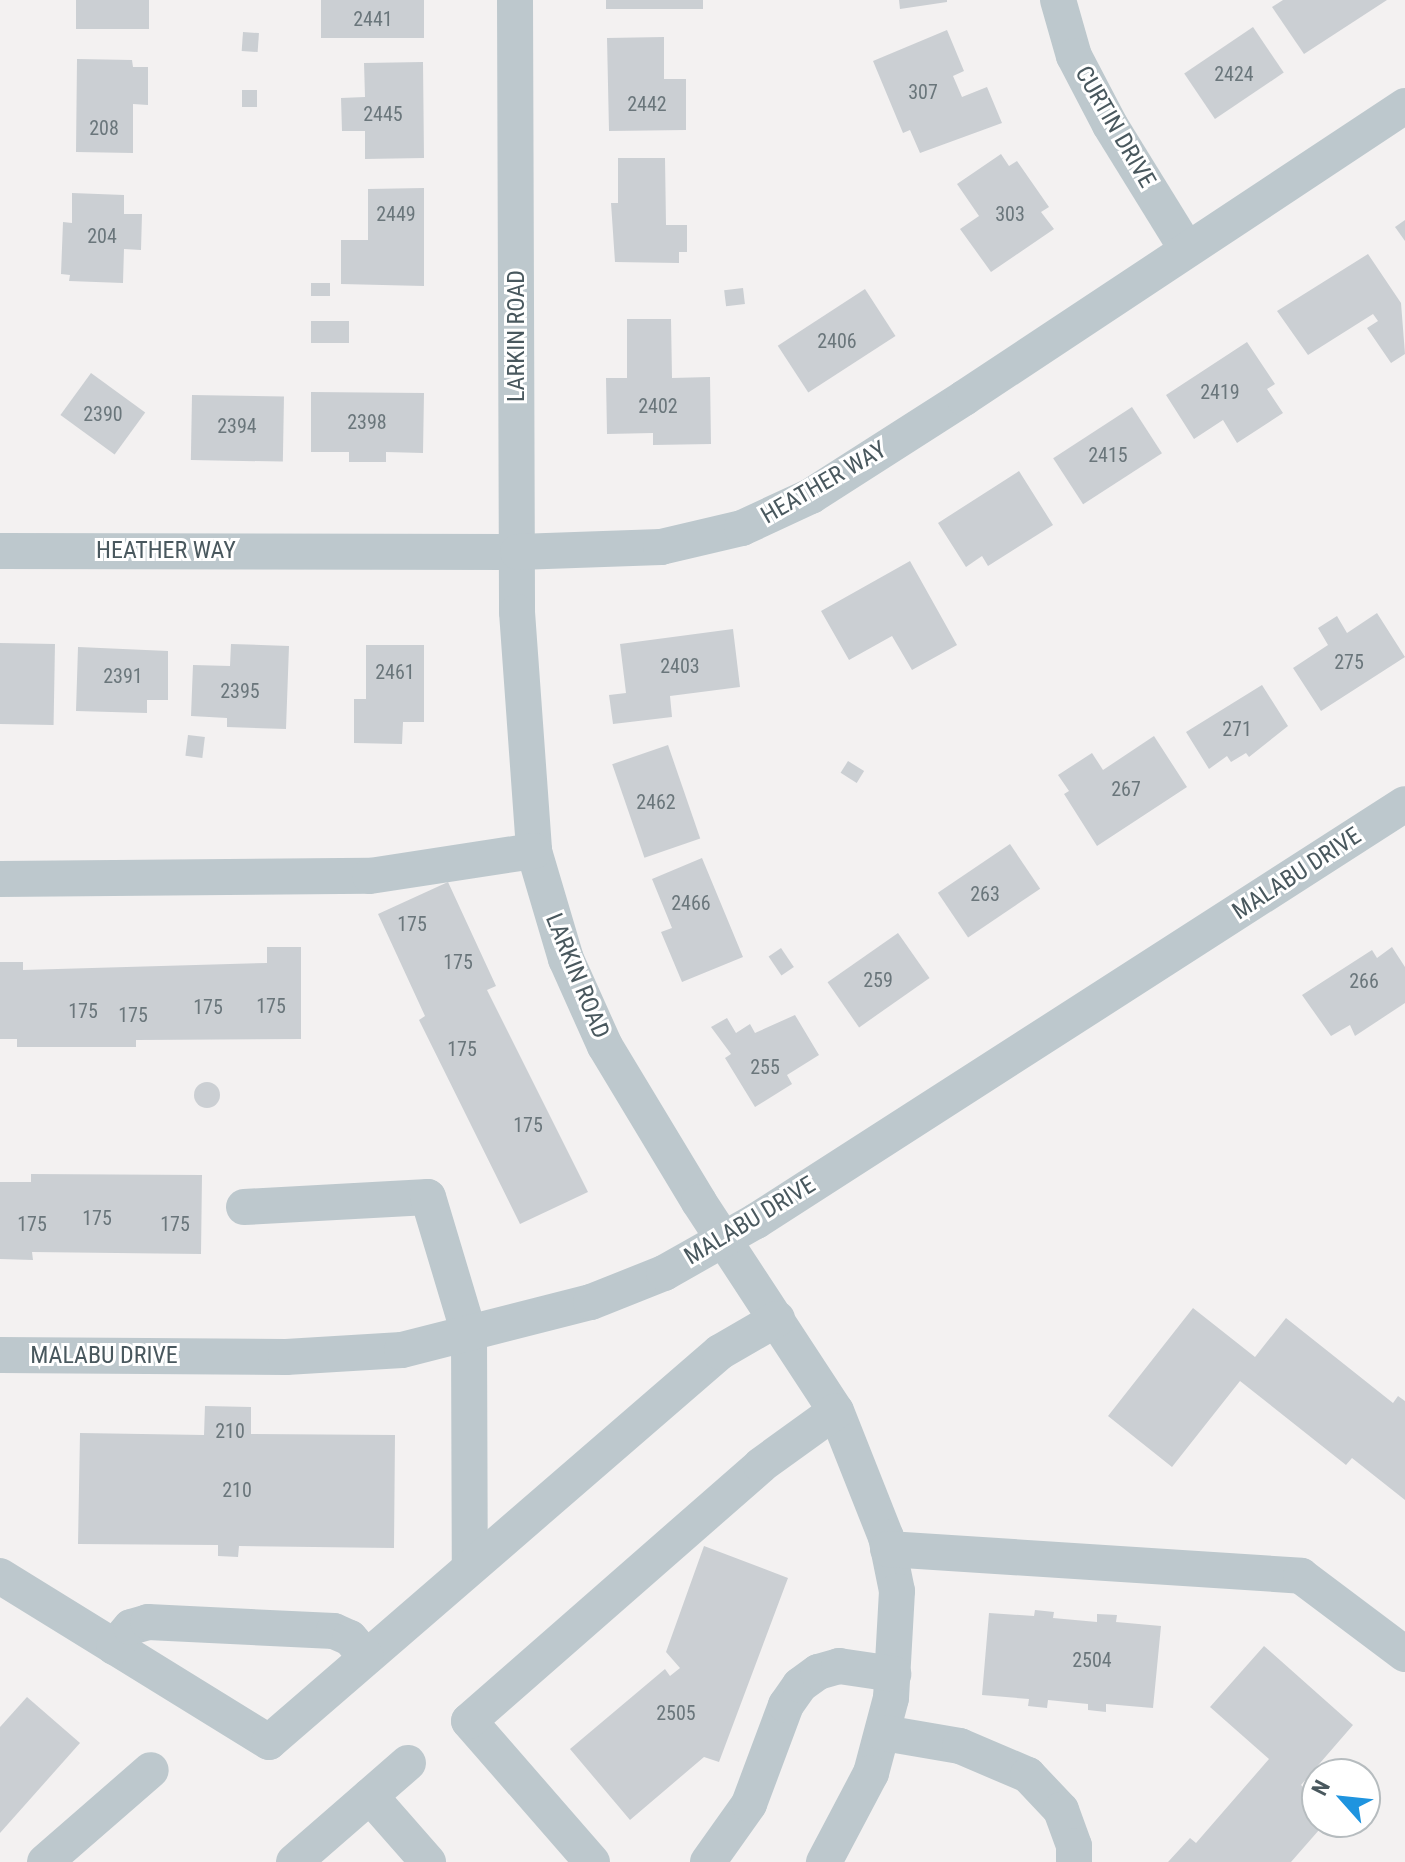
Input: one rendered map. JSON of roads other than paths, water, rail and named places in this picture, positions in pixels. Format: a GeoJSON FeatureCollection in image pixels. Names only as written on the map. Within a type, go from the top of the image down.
{"type":"FeatureCollection","features":[{"type":"Feature","properties":{"kind":"street","name":"LARKIN ROAD"},"geometry":{"type":"LineString","coordinates":[[515,0],[521,720],[534,851],[561,945],[605,1046],[724,1240],[836,1411],[888,1549],[897,1591],[893,1674],[884,1733],[871,1773],[824,1862]]}},
{"type":"Feature","properties":{"kind":"street","name":"CURTIN DRIVE"},"geometry":{"type":"LineString","coordinates":[[1058,0],[1074,56],[1110,125],[1186,248]]}},
{"type":"Feature","properties":{"kind":"street","name":"HEATHER WAY"},"geometry":{"type":"LineString","coordinates":[[0,551],[518,552],[661,547],[773,515],[964,398],[1186,248],[1405,106]]}},
{"type":"Feature","properties":{"kind":"street","name":"MALABU DRIVE"},"geometry":{"type":"LineString","coordinates":[[0,1355],[286,1357],[402,1350],[591,1302],[664,1273],[724,1240],[1405,804]]}},
{"type":"Feature","properties":{"kind":"street"},"geometry":{"type":"LineString","coordinates":[[0,879],[370,876],[534,851]]}},
{"type":"Feature","properties":{"kind":"street"},"geometry":{"type":"LineString","coordinates":[[244,1207],[428,1197],[469,1334],[470,1567]]}},
{"type":"Feature","properties":{"kind":"street"},"geometry":{"type":"LineString","coordinates":[[0,1576],[269,1742],[720,1352],[777,1319]]}},
{"type":"Feature","properties":{"kind":"street"},"geometry":{"type":"LineString","coordinates":[[592,1862],[469,1721],[761,1465],[836,1411]]}},
{"type":"Feature","properties":{"kind":"street"},"geometry":{"type":"LineString","coordinates":[[888,1549],[1301,1576],[1405,1654]]}},
{"type":"Feature","properties":{"kind":"street"},"geometry":{"type":"LineString","coordinates":[[114,1647],[131,1627],[148,1622],[334,1631],[350,1638],[366,1657]]}},
{"type":"Feature","properties":{"kind":"street"},"geometry":{"type":"LineString","coordinates":[[708,1862],[749,1804],[786,1705],[800,1685],[818,1672],[839,1666],[893,1674]]}},
{"type":"Feature","properties":{"kind":"street"},"geometry":{"type":"LineString","coordinates":[[884,1733],[960,1746],[1028,1775],[1061,1810],[1074,1846],[1074,1862]]}},
{"type":"Feature","properties":{"kind":"street"},"geometry":{"type":"LineString","coordinates":[[294,1862],[408,1763]]}},
{"type":"Feature","properties":{"kind":"street"},"geometry":{"type":"LineString","coordinates":[[45,1862],[151,1770]]}},
{"type":"Feature","properties":{"kind":"street"},"geometry":{"type":"LineString","coordinates":[[370,1796],[428,1862]]}}]}
